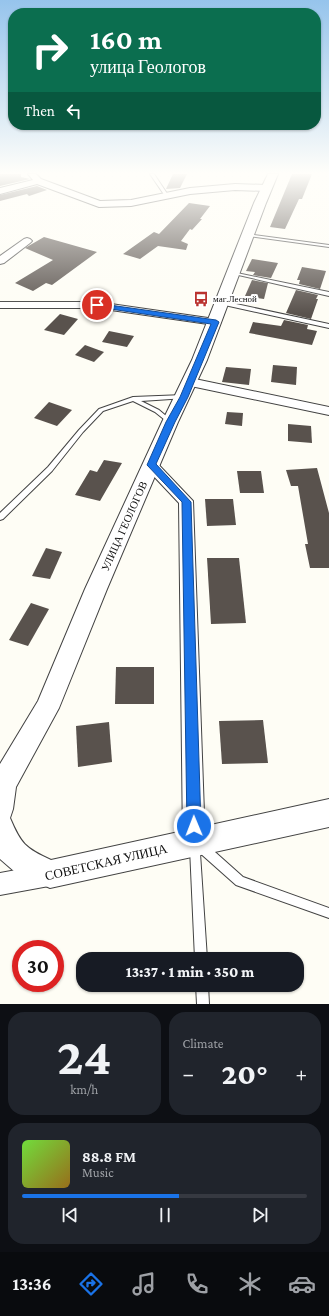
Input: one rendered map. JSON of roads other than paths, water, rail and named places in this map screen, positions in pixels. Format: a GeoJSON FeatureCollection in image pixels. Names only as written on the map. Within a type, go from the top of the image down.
{"type":"FeatureCollection","features":[{"type":"Feature","properties":{"kind":"street","name":"УЛИЦА ГЕОЛОГОВ"},"geometry":{"type":"LineString","coordinates":[[0,809],[2,786],[47,708],[96,589],[216,322],[254,221]]}},
{"type":"Feature","properties":{"kind":"street"},"geometry":{"type":"LineString","coordinates":[[0,261],[27,241]]}},
{"type":"Feature","properties":{"kind":"street"},"geometry":{"type":"LineString","coordinates":[[0,306],[97,305],[216,322]]}},
{"type":"Feature","properties":{"kind":"street"},"geometry":{"type":"LineString","coordinates":[[187,389],[329,410]]}},
{"type":"Feature","properties":{"kind":"street"},"geometry":{"type":"LineString","coordinates":[[151,465],[186,502],[194,842]]}},
{"type":"Feature","properties":{"kind":"street","name":"СОВЕТСКАЯ УЛИЦА"},"geometry":{"type":"LineString","coordinates":[[0,884],[329,813]]}},
{"type":"Feature","properties":{"kind":"street"},"geometry":{"type":"LineString","coordinates":[[0,827],[3,841],[17,858],[50,874]]}},
{"type":"Feature","properties":{"kind":"lane"},"geometry":{"type":"LineString","coordinates":[[248,236],[329,246]]}},
{"type":"Feature","properties":{"kind":"lane"},"geometry":{"type":"LineString","coordinates":[[234,273],[329,294]]}},
{"type":"Feature","properties":{"kind":"lane"},"geometry":{"type":"LineString","coordinates":[[222,303],[329,326]]}},
{"type":"Feature","properties":{"kind":"lane"},"geometry":{"type":"LineString","coordinates":[[0,517],[50,469],[101,410],[133,399],[187,389]]}},
{"type":"Feature","properties":{"kind":"lane"},"geometry":{"type":"LineString","coordinates":[[133,399],[157,411],[170,422]]}},
{"type":"Feature","properties":{"kind":"lane"},"geometry":{"type":"LineString","coordinates":[[194,842],[240,881],[329,913]]}},
{"type":"Feature","properties":{"kind":"lane"},"geometry":{"type":"LineString","coordinates":[[194,842],[200,952]]}},
{"type":"Feature","properties":{"kind":"lane"},"geometry":{"type":"LineString","coordinates":[[202,992],[203,1004]]}},
{"type":"Feature","properties":{"kind":"place","name":"маг.Лесной"},"geometry":{"type":"Point","coordinates":[201,299]}}]}
